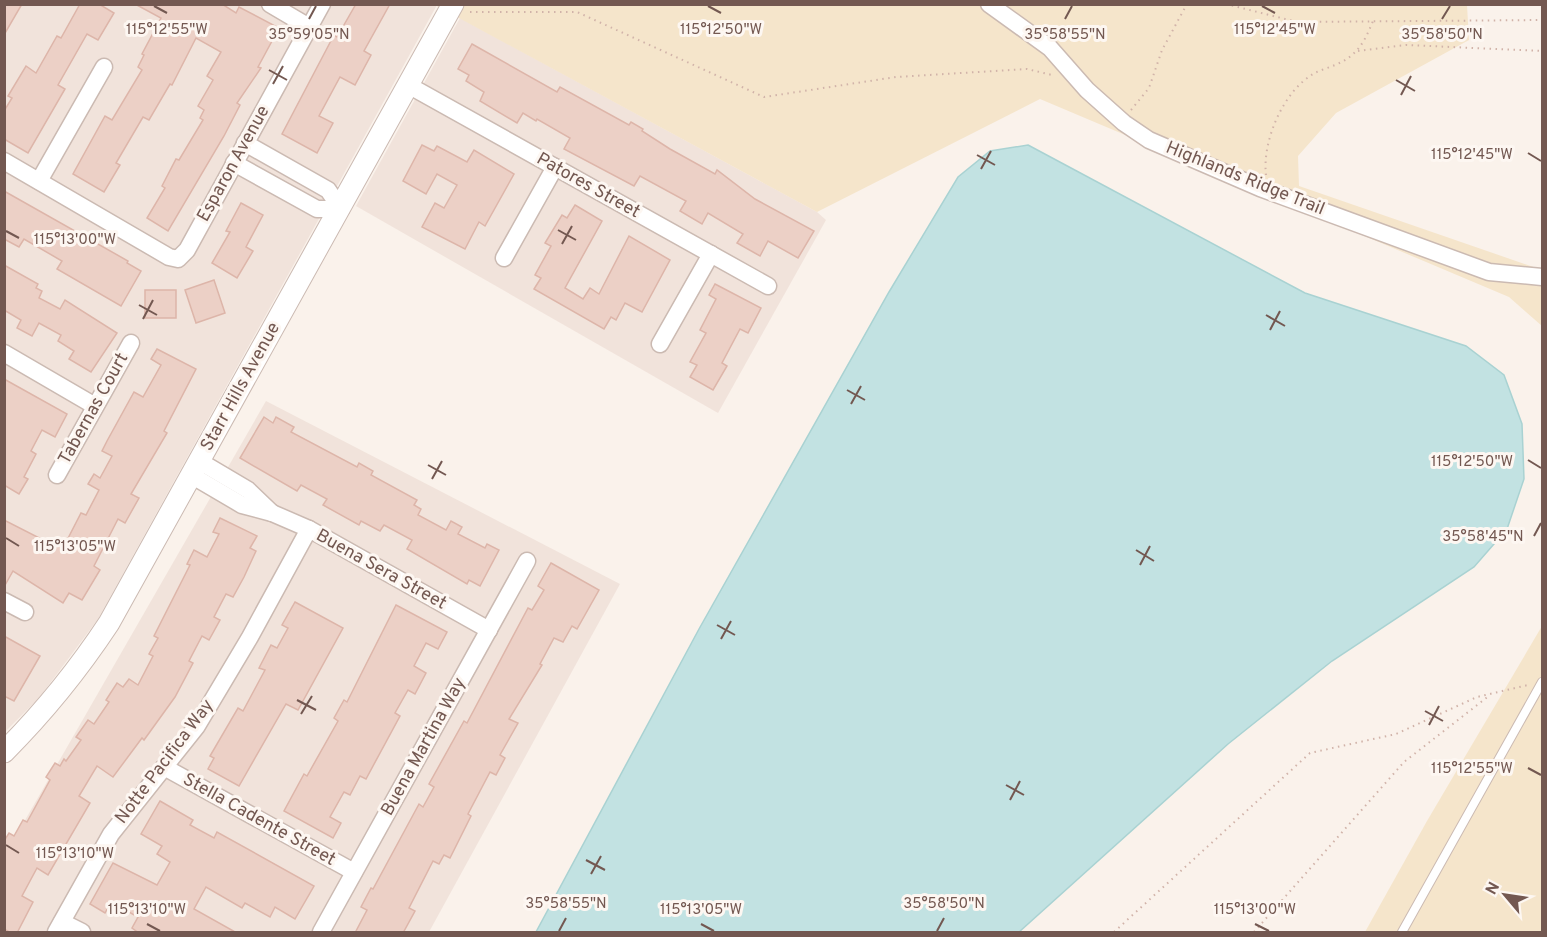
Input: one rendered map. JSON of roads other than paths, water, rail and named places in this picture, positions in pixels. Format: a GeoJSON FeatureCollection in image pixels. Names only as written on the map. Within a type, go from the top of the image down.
{"type":"FeatureCollection","features":[{"type":"Feature","properties":{"kind":"street"},"geometry":{"type":"LineString","coordinates":[[270,4],[309,27]]}},
{"type":"Feature","properties":{"kind":"street","name":"Esparon Avenue"},"geometry":{"type":"LineString","coordinates":[[39,181],[170,257],[178,259],[187,250],[322,4]]}},
{"type":"Feature","properties":{"kind":"street","name":"Highlands Ridge Trail"},"geometry":{"type":"LineString","coordinates":[[989,4],[1050,48],[1081,83],[1121,121],[1149,140],[1268,191],[1490,272],[1542,277]]}},
{"type":"Feature","properties":{"kind":"street","name":"Starr Hills Avenue"},"geometry":{"type":"LineString","coordinates":[[4,752],[40,716],[88,653],[124,595],[341,209],[449,11]]}},
{"type":"Feature","properties":{"kind":"street"},"geometry":{"type":"LineString","coordinates":[[4,161],[39,181],[104,67]]}},
{"type":"Feature","properties":{"kind":"street","name":"Patores Street"},"geometry":{"type":"LineString","coordinates":[[408,85],[768,286]]}},
{"type":"Feature","properties":{"kind":"street"},"geometry":{"type":"LineString","coordinates":[[245,143],[328,190],[341,209]]}},
{"type":"Feature","properties":{"kind":"street"},"geometry":{"type":"LineString","coordinates":[[234,163],[317,209],[341,209]]}},
{"type":"Feature","properties":{"kind":"street"},"geometry":{"type":"LineString","coordinates":[[504,258],[555,167]]}},
{"type":"Feature","properties":{"kind":"street"},"geometry":{"type":"LineString","coordinates":[[660,344],[711,254]]}},
{"type":"Feature","properties":{"kind":"street","name":"Tabernas Court"},"geometry":{"type":"LineString","coordinates":[[57,475],[131,343]]}},
{"type":"Feature","properties":{"kind":"street"},"geometry":{"type":"LineString","coordinates":[[4,353],[95,406]]}},
{"type":"Feature","properties":{"kind":"street","name":"Buena Sera Street"},"geometry":{"type":"LineString","coordinates":[[195,468],[230,489],[242,506],[272,513],[309,529],[489,630]]}},
{"type":"Feature","properties":{"kind":"street","name":"Notte Pacifica Way"},"geometry":{"type":"LineString","coordinates":[[59,927],[111,834],[196,726],[222,685],[309,529]]}},
{"type":"Feature","properties":{"kind":"street","name":"Buena Martina Way"},"geometry":{"type":"LineString","coordinates":[[321,933],[527,561]]}},
{"type":"Feature","properties":{"kind":"street"},"geometry":{"type":"LineString","coordinates":[[4,601],[25,612]]}},
{"type":"Feature","properties":{"kind":"street","name":"Stella Cadente Street"},"geometry":{"type":"LineString","coordinates":[[164,767],[354,872]]}},
{"type":"Feature","properties":{"kind":"street"},"geometry":{"type":"LineString","coordinates":[[59,927],[82,933]]}},
{"type":"Feature","properties":{"kind":"lane"},"geometry":{"type":"LineString","coordinates":[[283,190],[294,171]]}},
{"type":"Feature","properties":{"kind":"lane"},"geometry":{"type":"LineString","coordinates":[[1402,933],[1542,682]]}},
{"type":"Feature","properties":{"kind":"water"},"geometry":{"type":"Polygon","coordinates":[[[1028,145],[1305,293],[1466,346],[1504,375],[1522,424],[1524,479],[1507,529],[1474,567],[1332,661],[1228,744],[1019,932],[536,932],[699,629],[889,292],[958,177],[990,151],[1028,145]]]}}]}
